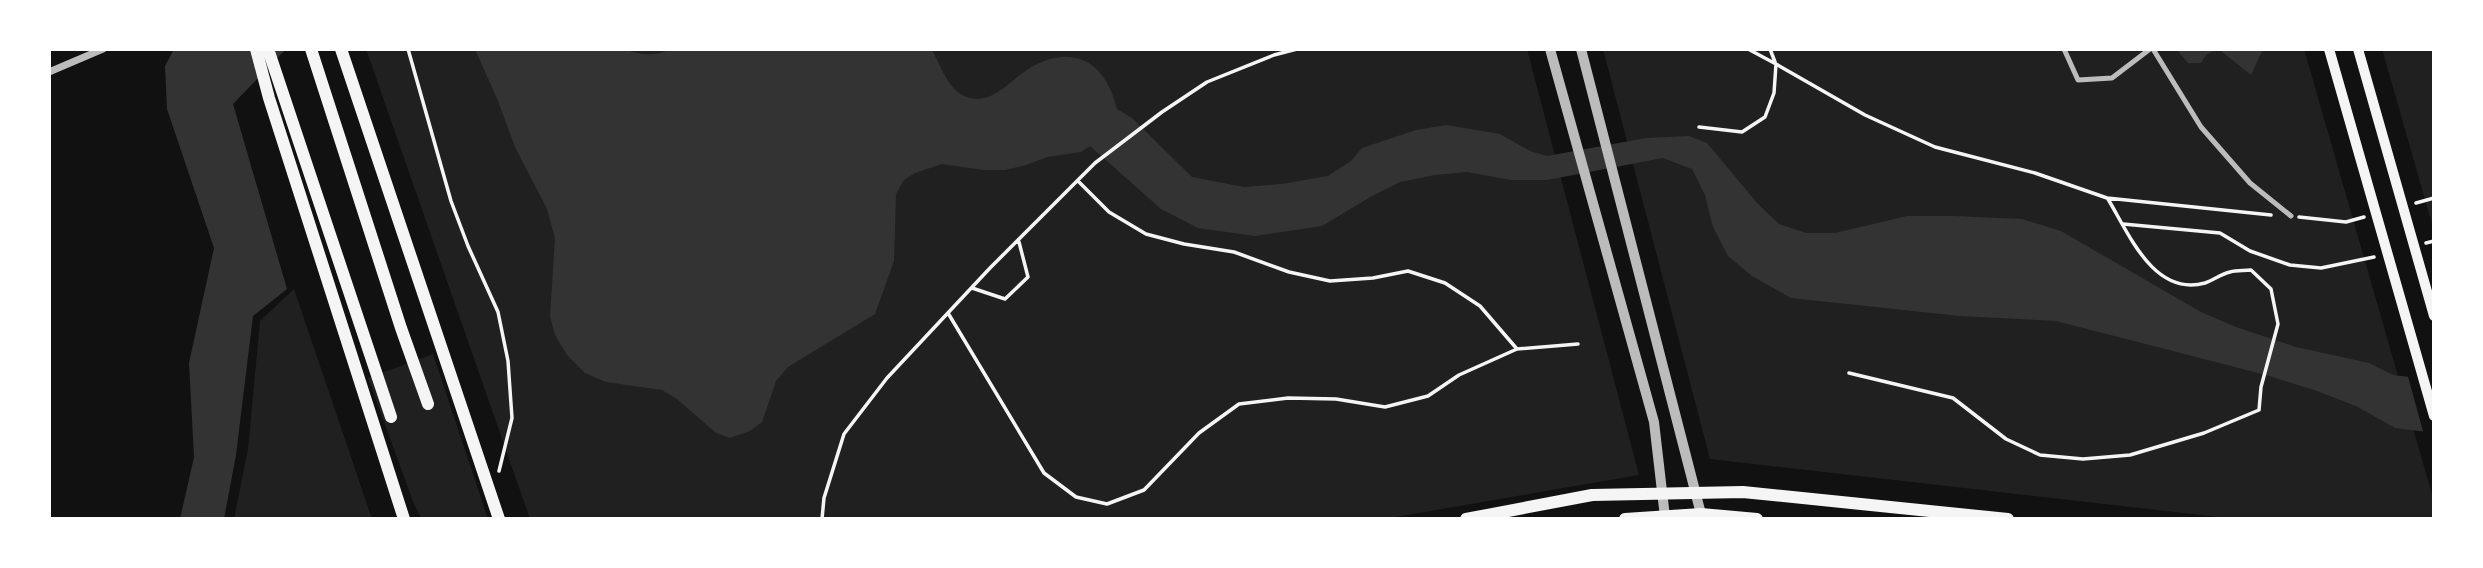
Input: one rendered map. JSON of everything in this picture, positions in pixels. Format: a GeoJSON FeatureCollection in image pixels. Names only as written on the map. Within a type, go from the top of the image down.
{"type":"FeatureCollection","features":[{"type":"Feature","properties":{"kind":"main road"},"geometry":{"type":"LineString","coordinates":[[257,49],[265,84],[404,519]]}},
{"type":"Feature","properties":{"kind":"main road"},"geometry":{"type":"LineString","coordinates":[[268,49],[391,417]]}},
{"type":"Feature","properties":{"kind":"main road"},"geometry":{"type":"LineString","coordinates":[[341,49],[499,519]]}},
{"type":"Feature","properties":{"kind":"main road"},"geometry":{"type":"LineString","coordinates":[[2329,49],[2434,416]]}},
{"type":"Feature","properties":{"kind":"main road"},"geometry":{"type":"LineString","coordinates":[[2358,49],[2434,316]]}},
{"type":"Feature","properties":{"kind":"main road"},"geometry":{"type":"LineString","coordinates":[[313,55],[428,404]]}},
{"type":"Feature","properties":{"kind":"main road"},"geometry":{"type":"LineString","coordinates":[[1466,519],[1592,495],[1743,492],[2008,519]]}},
{"type":"Feature","properties":{"kind":"main road"},"geometry":{"type":"LineString","coordinates":[[1625,519],[1701,514],[1757,519]]}},
{"type":"Feature","properties":{"kind":"street"},"geometry":{"type":"LineString","coordinates":[[49,72],[103,49]]}},
{"type":"Feature","properties":{"kind":"street"},"geometry":{"type":"LineString","coordinates":[[1550,49],[1654,422],[1665,517]]}},
{"type":"Feature","properties":{"kind":"street"},"geometry":{"type":"LineString","coordinates":[[1581,49],[1701,514]]}},
{"type":"Feature","properties":{"kind":"street"},"geometry":{"type":"LineString","coordinates":[[2064,49],[2078,80],[2112,78],[2151,49],[2201,127],[2250,183],[2291,216]]}},
{"type":"Feature","properties":{"kind":"path"},"geometry":{"type":"LineString","coordinates":[[408,49],[451,201],[498,312],[508,361],[512,418],[492,500]]}},
{"type":"Feature","properties":{"kind":"path"},"geometry":{"type":"LineString","coordinates":[[822,519],[824,498],[844,434],[887,378],[1095,163],[1152,119],[1207,82],[1274,55],[1297,49]]}},
{"type":"Feature","properties":{"kind":"path"},"geometry":{"type":"LineString","coordinates":[[1748,49],[1865,115],[1935,147],[2035,173],[2107,198],[2346,222],[2376,214]]}},
{"type":"Feature","properties":{"kind":"path"},"geometry":{"type":"LineString","coordinates":[[1699,127],[1742,132],[1765,117],[1774,93],[1776,64],[1770,49]]}},
{"type":"Feature","properties":{"kind":"path"},"geometry":{"type":"LineString","coordinates":[[1078,181],[1109,212],[1146,234],[1184,244],[1234,252],[1289,272],[1330,281],[1373,278],[1408,271],[1445,283],[1480,306],[1517,349]]}},
{"type":"Feature","properties":{"kind":"path"},"geometry":{"type":"LineString","coordinates":[[1849,373],[1953,398],[2006,439],[2040,456],[2083,459],[2130,455],[2204,433],[2259,410],[2260,387],[2278,324],[2271,289],[2251,270],[2228,272],[2206,283],[2183,285],[2164,278],[2144,259],[2107,198]]}},
{"type":"Feature","properties":{"kind":"path"},"geometry":{"type":"LineString","coordinates":[[2403,206],[2434,198]]}},
{"type":"Feature","properties":{"kind":"path"},"geometry":{"type":"LineString","coordinates":[[2123,224],[2220,233],[2250,251],[2290,265],[2321,268],[2356,263],[2382,255]]}},
{"type":"Feature","properties":{"kind":"path"},"geometry":{"type":"LineString","coordinates":[[972,288],[1005,299],[1028,277],[1019,241]]}},
{"type":"Feature","properties":{"kind":"path"},"geometry":{"type":"LineString","coordinates":[[2421,244],[2434,241]]}},
{"type":"Feature","properties":{"kind":"path"},"geometry":{"type":"LineString","coordinates":[[948,313],[1044,473],[1076,497],[1107,504],[1144,490],[1199,433],[1239,404],[1288,398],[1336,399],[1385,407],[1428,396],[1459,375],[1517,349],[1578,344]]}},
{"type":"Feature","properties":{"kind":"shaded area"},"geometry":{"type":"Polygon","coordinates":[[[174,49],[286,49],[233,104],[287,289],[253,316],[236,455],[224,519],[180,519],[194,457],[189,363],[214,248],[167,109],[165,66],[174,49]]]}},
{"type":"Feature","properties":{"kind":"shaded area"},"geometry":{"type":"Polygon","coordinates":[[[366,49],[1527,49],[1639,475],[1384,519],[530,519],[366,49]]]}},
{"type":"Feature","properties":{"kind":"shaded area"},"geometry":{"type":"Polygon","coordinates":[[[475,49],[622,49],[652,54],[670,49],[931,49],[956,91],[979,99],[995,94],[1030,68],[1046,60],[1074,57],[1096,69],[1112,93],[1117,109],[1132,118],[1192,177],[1244,187],[1328,176],[1351,161],[1362,148],[1416,130],[1446,125],[1500,134],[1530,151],[1547,156],[1646,138],[1689,136],[1707,143],[1758,204],[1779,224],[1806,233],[1835,233],[1907,216],[2022,219],[2061,231],[2201,312],[2236,327],[2296,347],[2369,363],[2393,375],[2434,380],[2434,433],[2395,428],[2356,406],[2266,375],[2056,321],[1960,316],[1791,298],[1752,276],[1728,256],[1713,227],[1705,195],[1692,169],[1663,158],[1547,180],[1511,180],[1467,172],[1435,175],[1400,182],[1322,226],[1255,236],[1198,228],[1161,209],[1090,146],[1081,152],[1047,157],[1005,170],[942,164],[915,173],[904,180],[896,194],[894,261],[875,314],[788,367],[776,381],[762,422],[750,431],[730,438],[716,433],[677,399],[662,390],[606,382],[585,373],[567,355],[555,335],[550,316],[555,238],[547,209],[515,147],[475,49]]]}},
{"type":"Feature","properties":{"kind":"shaded area"},"geometry":{"type":"Polygon","coordinates":[[[1603,49],[2304,49],[2434,501],[2434,519],[2236,519],[1710,459],[1603,49]]]}},
{"type":"Feature","properties":{"kind":"shaded area"},"geometry":{"type":"Polygon","coordinates":[[[2176,49],[2262,51],[2251,75],[2221,51],[2215,50],[2206,55],[2201,63],[2188,63],[2176,49]]]}},
{"type":"Feature","properties":{"kind":"shaded area"},"geometry":{"type":"Polygon","coordinates":[[[2382,49],[2434,49],[2434,231],[2382,49]]]}},
{"type":"Feature","properties":{"kind":"shaded area"},"geometry":{"type":"Polygon","coordinates":[[[294,289],[372,519],[234,519],[248,449],[260,321],[294,289]]]}},
{"type":"Feature","properties":{"kind":"shaded area"},"geometry":{"type":"Polygon","coordinates":[[[433,354],[488,519],[422,519],[414,504],[368,378],[433,354]]]}},
{"type":"Feature","properties":{"kind":"pier"},"geometry":{"type":"Polygon","coordinates":[[[2407,373],[2434,377],[2434,436],[2424,435],[2407,373]]]}}]}
